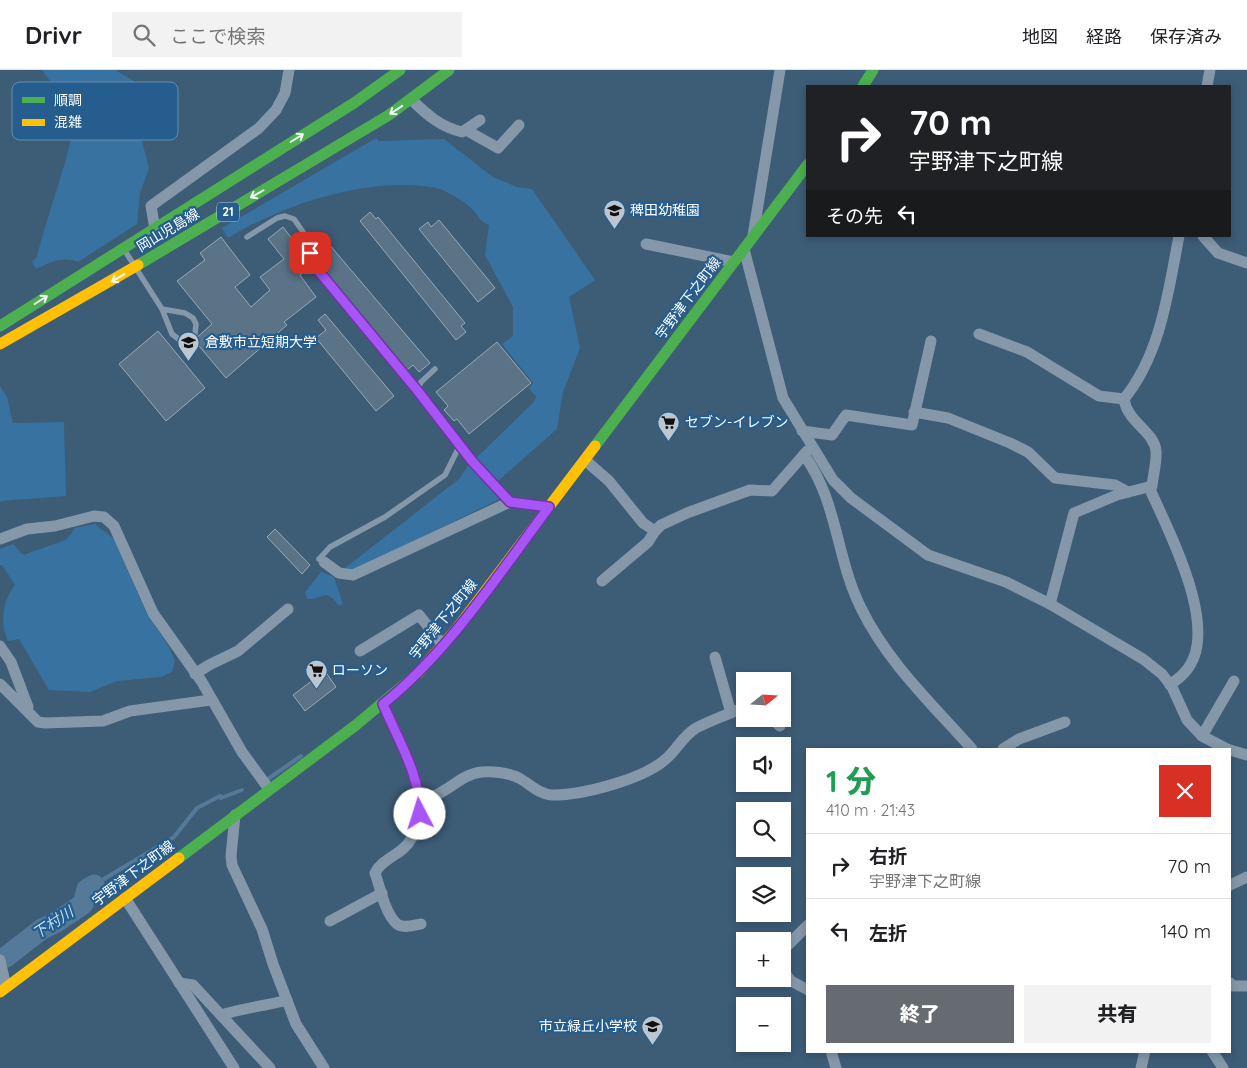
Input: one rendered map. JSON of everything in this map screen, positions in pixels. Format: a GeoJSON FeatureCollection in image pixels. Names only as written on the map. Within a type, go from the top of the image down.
{"type":"FeatureCollection","features":[{"type":"Feature","properties":{"kind":"main road","name":"岡山児島線"},"geometry":{"type":"LineString","coordinates":[[0,326],[354,103],[400,70]]}},
{"type":"Feature","properties":{"kind":"main road","name":"岡山児島線"},"geometry":{"type":"LineString","coordinates":[[0,344],[312,163],[412,100],[449,70]]}},
{"type":"Feature","properties":{"kind":"main road"},"geometry":{"type":"LineString","coordinates":[[864,85],[873,70]]}},
{"type":"Feature","properties":{"kind":"main road","name":"宇野津下之町線"},"geometry":{"type":"LineString","coordinates":[[3,990],[411,681],[443,645],[549,507],[806,167]]}},
{"type":"Feature","properties":{"kind":"street"},"geometry":{"type":"LineString","coordinates":[[753,237],[780,70]]}},
{"type":"Feature","properties":{"kind":"street"},"geometry":{"type":"LineString","coordinates":[[1207,85],[1210,70]]}},
{"type":"Feature","properties":{"kind":"street"},"geometry":{"type":"LineString","coordinates":[[155,229],[151,206],[259,128],[276,110],[285,93],[285,71]]}},
{"type":"Feature","properties":{"kind":"street"},"geometry":{"type":"LineString","coordinates":[[412,100],[443,126],[462,132],[480,120]]}},
{"type":"Feature","properties":{"kind":"street"},"geometry":{"type":"LineString","coordinates":[[466,130],[498,148],[520,125]]}},
{"type":"Feature","properties":{"kind":"street"},"geometry":{"type":"LineString","coordinates":[[1050,604],[1074,513],[1128,492],[1152,486],[1156,452],[1153,441],[1132,420],[1125,407],[1124,399],[1134,386],[1161,330],[1179,237]]}},
{"type":"Feature","properties":{"kind":"street"},"geometry":{"type":"LineString","coordinates":[[1204,237],[1218,253],[1247,263]]}},
{"type":"Feature","properties":{"kind":"street"},"geometry":{"type":"LineString","coordinates":[[646,244],[734,262]]}},
{"type":"Feature","properties":{"kind":"street"},"geometry":{"type":"LineString","coordinates":[[744,249],[783,398],[833,480],[851,498],[928,555],[984,573],[1050,604],[1143,659],[1162,674],[1170,685],[1187,720],[1202,736],[1224,748]]}},
{"type":"Feature","properties":{"kind":"street"},"geometry":{"type":"LineString","coordinates":[[979,334],[1027,352],[1099,396],[1124,399]]}},
{"type":"Feature","properties":{"kind":"street"},"geometry":{"type":"LineString","coordinates":[[802,431],[832,435],[846,415],[912,425],[931,341]]}},
{"type":"Feature","properties":{"kind":"street"},"geometry":{"type":"LineString","coordinates":[[914,412],[948,418],[1010,443],[1028,452],[1055,478],[1115,485],[1128,492]]}},
{"type":"Feature","properties":{"kind":"street"},"geometry":{"type":"LineString","coordinates":[[602,581],[648,542],[654,531],[686,513],[750,490],[772,491],[812,446]]}},
{"type":"Feature","properties":{"kind":"street"},"geometry":{"type":"LineString","coordinates":[[804,455],[816,473],[830,506],[860,608],[901,669],[971,748]]}},
{"type":"Feature","properties":{"kind":"street"},"geometry":{"type":"LineString","coordinates":[[585,460],[609,481],[644,523],[654,531]]}},
{"type":"Feature","properties":{"kind":"street"},"geometry":{"type":"LineString","coordinates":[[1149,487],[1191,584],[1197,609],[1198,634],[1194,657],[1186,672],[1170,685]]}},
{"type":"Feature","properties":{"kind":"street"},"geometry":{"type":"LineString","coordinates":[[324,562],[339,573],[354,575],[510,502],[549,507]]}},
{"type":"Feature","properties":{"kind":"street"},"geometry":{"type":"LineString","coordinates":[[0,539],[27,529],[55,526],[94,516],[104,517],[114,526],[153,613],[195,674],[242,752],[269,789]]}},
{"type":"Feature","properties":{"kind":"street"},"geometry":{"type":"LineString","coordinates":[[195,674],[238,651],[288,609]]}},
{"type":"Feature","properties":{"kind":"street"},"geometry":{"type":"LineString","coordinates":[[360,651],[419,615],[443,645]]}},
{"type":"Feature","properties":{"kind":"street"},"geometry":{"type":"LineString","coordinates":[[0,646],[11,662],[30,712]]}},
{"type":"Feature","properties":{"kind":"street"},"geometry":{"type":"LineString","coordinates":[[715,657],[731,713]]}},
{"type":"Feature","properties":{"kind":"street"},"geometry":{"type":"LineString","coordinates":[[1202,736],[1234,681]]}},
{"type":"Feature","properties":{"kind":"street"},"geometry":{"type":"LineString","coordinates":[[0,684],[38,722],[102,721],[130,711],[211,700]]}},
{"type":"Feature","properties":{"kind":"street"},"geometry":{"type":"LineString","coordinates":[[383,704],[416,782],[420,799],[420,814],[411,841],[378,865],[375,873],[388,910],[397,924],[405,927],[421,924]]}},
{"type":"Feature","properties":{"kind":"street"},"geometry":{"type":"LineString","coordinates":[[420,799],[432,799],[469,775],[480,772],[517,777],[542,793],[552,795],[590,790],[648,771],[667,758],[683,738],[696,729],[736,711]]}},
{"type":"Feature","properties":{"kind":"street"},"geometry":{"type":"LineString","coordinates":[[1005,748],[1019,739],[1065,722]]}},
{"type":"Feature","properties":{"kind":"street"},"geometry":{"type":"LineString","coordinates":[[1231,751],[1247,755]]}},
{"type":"Feature","properties":{"kind":"street"},"geometry":{"type":"LineString","coordinates":[[235,815],[231,856],[232,865],[262,929],[296,1024],[322,1067]]}},
{"type":"Feature","properties":{"kind":"street"},"geometry":{"type":"LineString","coordinates":[[1231,885],[1247,877]]}},
{"type":"Feature","properties":{"kind":"street"},"geometry":{"type":"LineString","coordinates":[[330,921],[382,893]]}},
{"type":"Feature","properties":{"kind":"street"},"geometry":{"type":"LineString","coordinates":[[125,898],[234,1068]]}},
{"type":"Feature","properties":{"kind":"street"},"geometry":{"type":"LineString","coordinates":[[791,942],[806,927]]}},
{"type":"Feature","properties":{"kind":"street"},"geometry":{"type":"LineString","coordinates":[[0,960],[3,990]]}},
{"type":"Feature","properties":{"kind":"street"},"geometry":{"type":"LineString","coordinates":[[791,982],[806,989]]}},
{"type":"Feature","properties":{"kind":"street"},"geometry":{"type":"LineString","coordinates":[[179,983],[193,985],[270,1068]]}},
{"type":"Feature","properties":{"kind":"street"},"geometry":{"type":"LineString","coordinates":[[1231,984],[1233,986],[1247,986]]}},
{"type":"Feature","properties":{"kind":"street"},"geometry":{"type":"LineString","coordinates":[[221,1014],[250,1006],[268,1005],[287,1000]]}},
{"type":"Feature","properties":{"kind":"street"},"geometry":{"type":"LineString","coordinates":[[832,1053],[836,1068]]}},
{"type":"Feature","properties":{"kind":"street"},"geometry":{"type":"LineString","coordinates":[[1141,1068],[1145,1053]]}},
{"type":"Feature","properties":{"kind":"street"},"geometry":{"type":"LineString","coordinates":[[1213,1053],[1223,1068]]}},
{"type":"Feature","properties":{"kind":"lane"},"geometry":{"type":"LineString","coordinates":[[247,237],[277,218],[285,216],[294,219],[303,232],[312,263],[460,445],[510,502]]}},
{"type":"Feature","properties":{"kind":"lane"},"geometry":{"type":"LineString","coordinates":[[124,249],[162,310],[176,338],[185,341],[195,334],[196,324],[190,316],[162,310]]}},
{"type":"Feature","properties":{"kind":"lane"},"geometry":{"type":"LineString","coordinates":[[417,390],[421,382],[435,369]]}},
{"type":"Feature","properties":{"kind":"lane"},"geometry":{"type":"LineString","coordinates":[[324,562],[319,559],[330,547],[392,513],[445,475],[460,445]]}},
{"type":"Feature","properties":{"kind":"shaded area"},"geometry":{"type":"Polygon","coordinates":[[[42,70],[115,70],[136,82],[51,82],[42,70]]]}},
{"type":"Feature","properties":{"kind":"shaded area"},"geometry":{"type":"Polygon","coordinates":[[[376,138],[379,141],[444,139],[493,177],[517,187],[532,189],[595,280],[569,297],[580,348],[563,392],[557,429],[498,481],[475,459],[534,402],[536,397],[529,388],[533,383],[502,344],[513,336],[513,307],[485,255],[489,225],[482,221],[475,212],[453,195],[440,189],[398,185],[347,191],[321,197],[272,215],[228,238],[222,228],[376,138]]]}},
{"type":"Feature","properties":{"kind":"shaded area"},"geometry":{"type":"Polygon","coordinates":[[[71,140],[142,140],[149,168],[140,193],[137,224],[78,262],[62,260],[36,269],[32,262],[37,256],[71,140]]]}},
{"type":"Feature","properties":{"kind":"shaded area"},"geometry":{"type":"Polygon","coordinates":[[[0,386],[7,397],[13,423],[64,422],[66,496],[1,501],[0,503],[0,386]]]}},
{"type":"Feature","properties":{"kind":"shaded area"},"geometry":{"type":"Polygon","coordinates":[[[469,464],[502,498],[352,571],[345,568],[459,479],[469,464]]]}},
{"type":"Feature","properties":{"kind":"shaded area"},"geometry":{"type":"Polygon","coordinates":[[[95,524],[114,539],[147,614],[169,647],[175,661],[172,672],[161,677],[117,681],[90,692],[49,690],[19,639],[8,641],[5,634],[3,620],[5,605],[15,585],[2,565],[0,565],[0,549],[13,544],[23,555],[66,540],[75,528],[95,524]]]}},
{"type":"Feature","properties":{"kind":"shaded area"},"geometry":{"type":"Polygon","coordinates":[[[321,572],[334,577],[343,604],[339,606],[327,595],[307,599],[305,592],[321,572]]]}},
{"type":"Feature","properties":{"kind":"building"},"geometry":{"type":"Polygon","coordinates":[[[370,212],[376,219],[378,217],[465,323],[461,326],[466,332],[456,340],[360,221],[370,212]]]}},
{"type":"Feature","properties":{"kind":"building"},"geometry":{"type":"Polygon","coordinates":[[[439,220],[495,288],[478,302],[419,229],[428,222],[431,227],[439,220]]]}},
{"type":"Feature","properties":{"kind":"building"},"geometry":{"type":"Polygon","coordinates":[[[283,227],[304,254],[310,268],[300,275],[316,297],[284,322],[287,325],[226,378],[194,340],[212,324],[177,281],[205,260],[200,253],[221,237],[250,275],[235,287],[251,307],[270,290],[260,277],[284,259],[268,239],[283,227]]]}},
{"type":"Feature","properties":{"kind":"building"},"geometry":{"type":"Polygon","coordinates":[[[328,243],[430,363],[419,372],[413,365],[407,370],[316,261],[314,255],[328,243]]]}},
{"type":"Feature","properties":{"kind":"building"},"geometry":{"type":"Polygon","coordinates":[[[325,314],[394,396],[376,411],[316,338],[326,330],[318,320],[325,314]]]}},
{"type":"Feature","properties":{"kind":"building"},"geometry":{"type":"Polygon","coordinates":[[[158,331],[205,388],[166,421],[119,364],[158,331]]]}},
{"type":"Feature","properties":{"kind":"building"},"geometry":{"type":"Polygon","coordinates":[[[497,342],[531,383],[469,434],[457,419],[454,421],[444,410],[448,406],[436,392],[497,342]]]}},
{"type":"Feature","properties":{"kind":"building"},"geometry":{"type":"Polygon","coordinates":[[[275,529],[310,565],[302,574],[267,537],[275,529]]]}},
{"type":"Feature","properties":{"kind":"building","name":"ローソン"},"geometry":{"type":"Polygon","coordinates":[[[325,671],[336,687],[305,711],[293,695],[325,671]]]}},
{"type":"Feature","properties":{"kind":"waterway"},"geometry":{"type":"LineString","coordinates":[[268,779],[301,756]]}},
{"type":"Feature","properties":{"kind":"waterway"},"geometry":{"type":"LineString","coordinates":[[94,885],[174,837],[197,808],[220,796],[221,798],[242,790]]}},
{"type":"Feature","properties":{"kind":"waterway","name":"下村川"},"geometry":{"type":"LineString","coordinates":[[6,957],[42,929],[55,923],[83,904],[87,889],[94,885]]}},
{"type":"Feature","properties":{"kind":"traffic: fast"},"geometry":{"type":"LineString","coordinates":[[0,326],[354,103],[400,70]]}},
{"type":"Feature","properties":{"kind":"traffic: fast"},"geometry":{"type":"LineString","coordinates":[[138,265],[389,115],[449,70]]}},
{"type":"Feature","properties":{"kind":"traffic: fast"},"geometry":{"type":"LineString","coordinates":[[864,85],[873,70]]}},
{"type":"Feature","properties":{"kind":"traffic: fast"},"geometry":{"type":"LineString","coordinates":[[595,446],[806,167]]}},
{"type":"Feature","properties":{"kind":"traffic: fast"},"geometry":{"type":"LineString","coordinates":[[179,858],[356,725],[418,673]]}},
{"type":"Feature","properties":{"kind":"traffic: slow"},"geometry":{"type":"LineString","coordinates":[[0,344],[138,265]]}},
{"type":"Feature","properties":{"kind":"traffic: slow"},"geometry":{"type":"LineString","coordinates":[[418,673],[455,631],[595,446]]}},
{"type":"Feature","properties":{"kind":"traffic: slow"},"geometry":{"type":"LineString","coordinates":[[0,992],[179,858]]}},
{"type":"Feature","properties":{"kind":"place","name":"稗田幼稚園"},"geometry":{"type":"Point","coordinates":[614,229]}},
{"type":"Feature","properties":{"kind":"place","name":"倉敷市立短期大学"},"geometry":{"type":"Point","coordinates":[189,361]}},
{"type":"Feature","properties":{"kind":"place","name":"セブン-イレブン"},"geometry":{"type":"Point","coordinates":[669,441]}},
{"type":"Feature","properties":{"kind":"place","name":"ローソン"},"geometry":{"type":"Point","coordinates":[316,689]}},
{"type":"Feature","properties":{"kind":"place","name":"市立緑丘小学校"},"geometry":{"type":"Point","coordinates":[653,1045]}},
{"type":"Feature","properties":{"kind":"route"},"geometry":{"type":"LineString","coordinates":[[310,253],[312,263],[417,390],[472,461],[510,502],[522,502],[549,507],[455,631],[411,681],[383,704],[416,782],[420,799],[420,814]]}}]}
